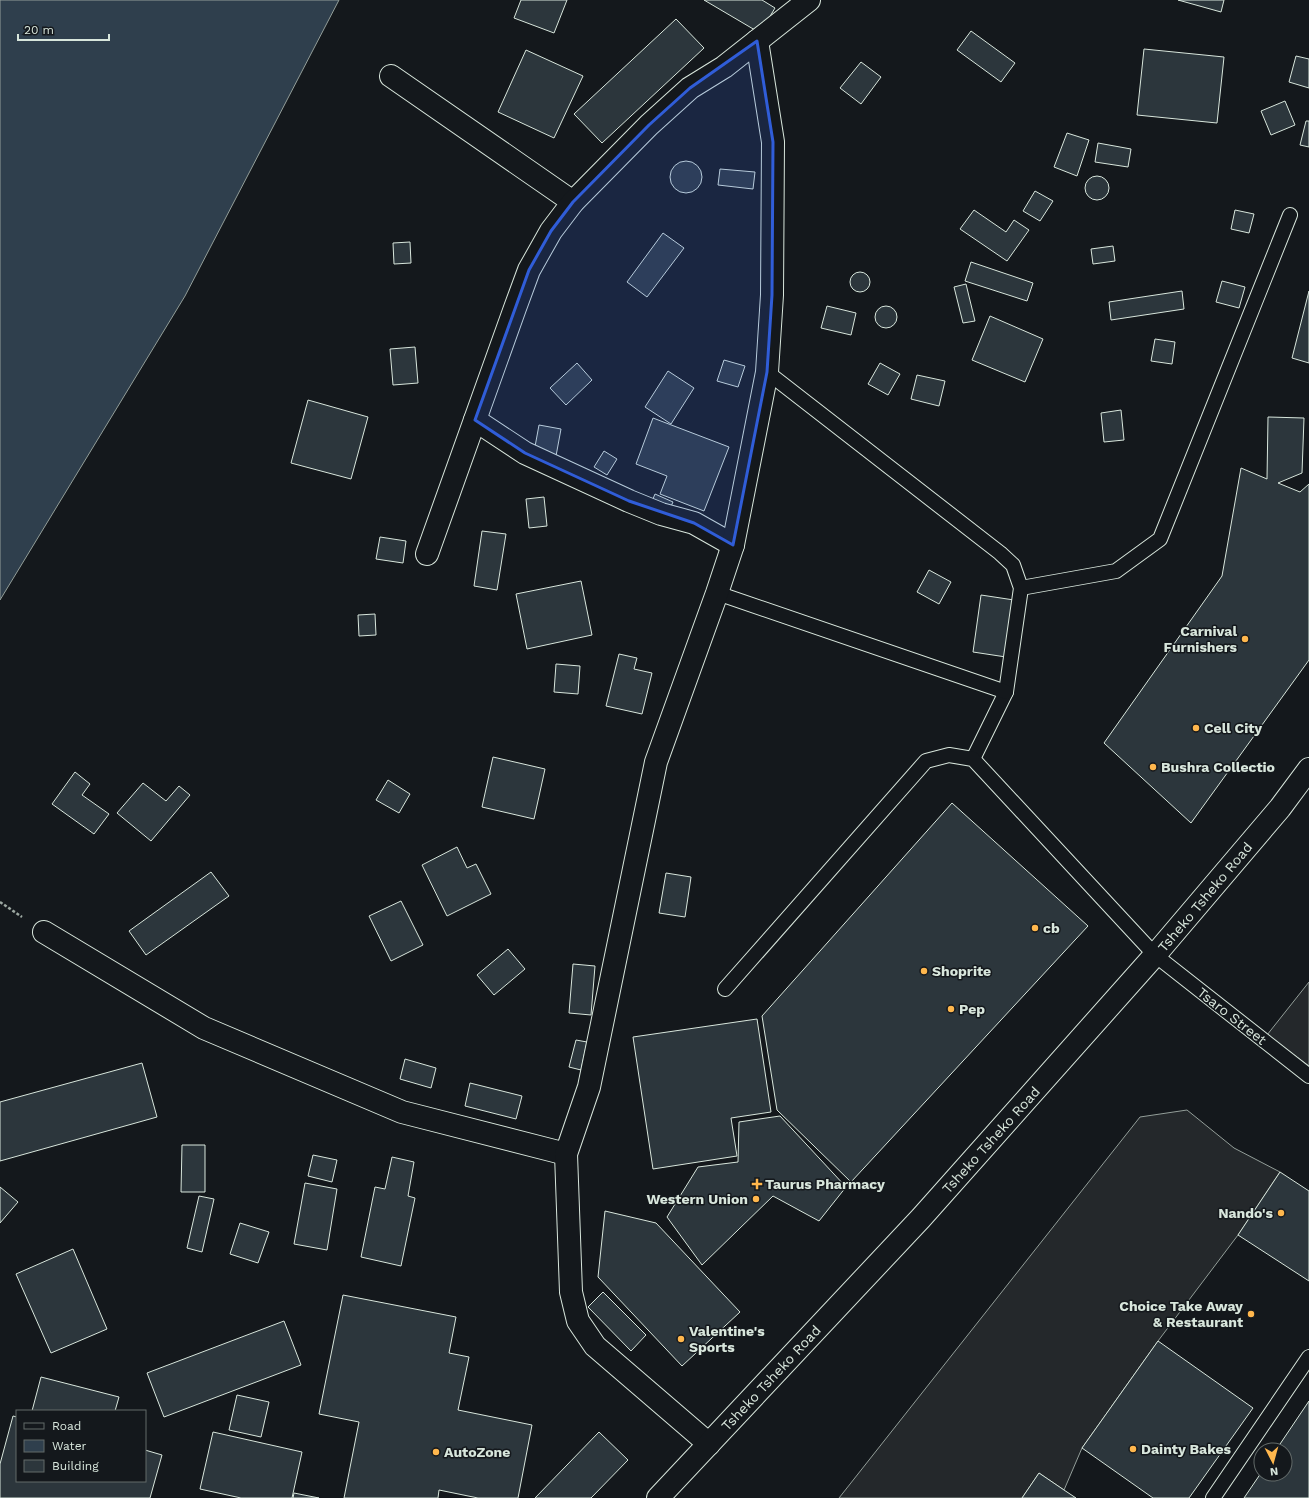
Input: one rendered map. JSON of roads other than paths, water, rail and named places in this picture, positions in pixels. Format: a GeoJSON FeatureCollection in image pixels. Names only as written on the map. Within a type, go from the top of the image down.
{"type":"FeatureCollection","features":[{"type":"Feature","properties":{"kind":"main road"},"geometry":{"type":"LineString","coordinates":[[427,554],[529,270],[551,231],[573,202],[649,125],[690,88],[724,67],[809,0]]}},
{"type":"Feature","properties":{"kind":"main road"},"geometry":{"type":"LineString","coordinates":[[709,1444],[595,1346],[578,1321],[571,1292],[566,1154],[589,1087],[656,762],[733,545],[767,372],[772,295],[773,142],[757,41]]}},
{"type":"Feature","properties":{"kind":"main road"},"geometry":{"type":"LineString","coordinates":[[391,76],[573,202]]}},
{"type":"Feature","properties":{"kind":"main road"},"geometry":{"type":"LineString","coordinates":[[475,420],[525,453],[629,501],[661,514],[694,523],[733,545]]}},
{"type":"Feature","properties":{"kind":"main road","name":"Tsheko Tsheko Road"},"geometry":{"type":"LineString","coordinates":[[658,1498],[926,1213],[1155,955],[1280,808],[1309,769]]}},
{"type":"Feature","properties":{"kind":"main road"},"geometry":{"type":"LineString","coordinates":[[44,932],[204,1028],[218,1034],[402,1112],[566,1154]]}},
{"type":"Feature","properties":{"kind":"lane"},"geometry":{"type":"LineString","coordinates":[[1021,588],[1116,571],[1160,540],[1290,214]]}},
{"type":"Feature","properties":{"kind":"lane"},"geometry":{"type":"LineString","coordinates":[[725,989],[926,761],[948,755],[973,759],[1006,692],[1021,588],[1013,565],[1000,553],[767,372]]}},
{"type":"Feature","properties":{"kind":"lane"},"geometry":{"type":"LineString","coordinates":[[717,593],[1006,692]]}},
{"type":"Feature","properties":{"kind":"lane","name":"Tsaro Street"},"geometry":{"type":"LineString","coordinates":[[973,759],[1155,955],[1309,1076]]}},
{"type":"Feature","properties":{"kind":"lane"},"geometry":{"type":"LineString","coordinates":[[1213,1498],[1309,1357]]}},
{"type":"Feature","properties":{"kind":"water"},"geometry":{"type":"Polygon","coordinates":[[[0,0],[339,0],[185,296],[0,600],[0,0]]]}},
{"type":"Feature","properties":{"kind":"place","name":"Carnival Furnishers"},"geometry":{"type":"Point","coordinates":[1245,639]}},
{"type":"Feature","properties":{"kind":"place","name":"Cell City"},"geometry":{"type":"Point","coordinates":[1196,728]}},
{"type":"Feature","properties":{"kind":"place","name":"Bushra Collectio"},"geometry":{"type":"Point","coordinates":[1153,767]}},
{"type":"Feature","properties":{"kind":"place","name":"cb"},"geometry":{"type":"Point","coordinates":[1035,928]}},
{"type":"Feature","properties":{"kind":"place","name":"Shoprite"},"geometry":{"type":"Point","coordinates":[924,971]}},
{"type":"Feature","properties":{"kind":"place","name":"Pep"},"geometry":{"type":"Point","coordinates":[951,1009]}},
{"type":"Feature","properties":{"kind":"place","name":"Taurus Pharmacy"},"geometry":{"type":"Point","coordinates":[757,1184]}},
{"type":"Feature","properties":{"kind":"place","name":"Western Union"},"geometry":{"type":"Point","coordinates":[756,1199]}},
{"type":"Feature","properties":{"kind":"place","name":"Nando's"},"geometry":{"type":"Point","coordinates":[1281,1213]}},
{"type":"Feature","properties":{"kind":"place","name":"Choice Take Away & Restaurant"},"geometry":{"type":"Point","coordinates":[1251,1314]}},
{"type":"Feature","properties":{"kind":"place","name":"Valentine's Sports"},"geometry":{"type":"Point","coordinates":[681,1339]}},
{"type":"Feature","properties":{"kind":"place","name":"Dainty Bakes"},"geometry":{"type":"Point","coordinates":[1133,1449]}},
{"type":"Feature","properties":{"kind":"place","name":"AutoZone"},"geometry":{"type":"Point","coordinates":[436,1452]}}]}
